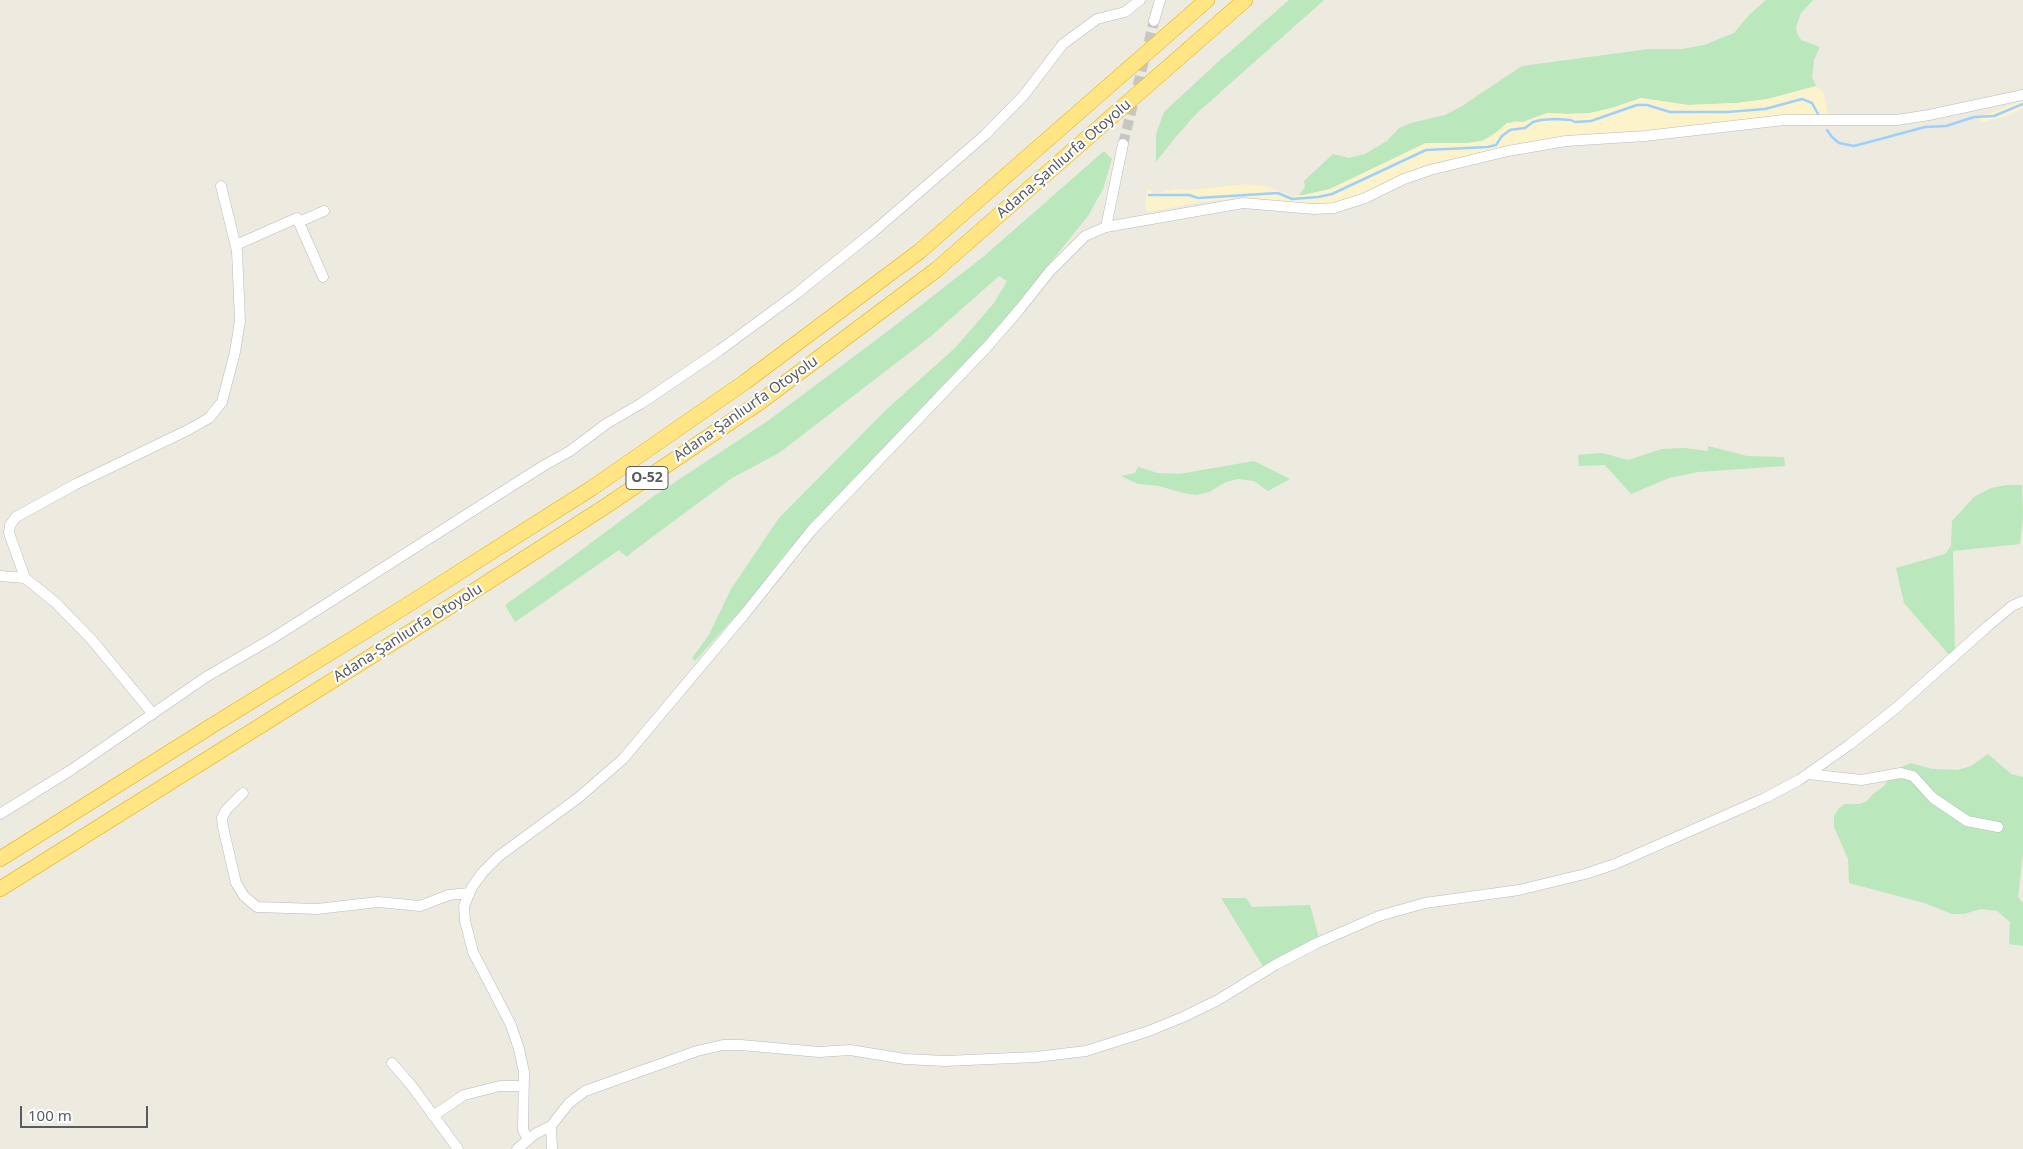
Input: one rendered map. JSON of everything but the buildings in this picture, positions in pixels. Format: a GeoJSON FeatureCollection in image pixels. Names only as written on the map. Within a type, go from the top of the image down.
{"type":"FeatureCollection","features":[{"type":"Feature","properties":{"kind":"highway","name":"Adana-Şanlıurfa Otoyolu"},"geometry":{"type":"LineString","coordinates":[[0,859],[592,488],[745,382],[920,250],[1207,0]]}},
{"type":"Feature","properties":{"kind":"highway","name":"Adana-Şanlıurfa Otoyolu"},"geometry":{"type":"LineString","coordinates":[[0,889],[427,622],[606,506],[760,402],[936,270],[1245,0]]}},
{"type":"Feature","properties":{"kind":"street"},"geometry":{"type":"LineString","coordinates":[[0,814],[71,770],[206,677],[273,638],[543,466],[570,451],[606,424],[642,403],[720,350],[790,298],[873,232],[985,135],[1024,95],[1063,44],[1096,19],[1126,12],[1140,0]]}},
{"type":"Feature","properties":{"kind":"street"},"geometry":{"type":"LineString","coordinates":[[1154,21],[1160,0]]}},
{"type":"Feature","properties":{"kind":"street"},"geometry":{"type":"LineString","coordinates":[[528,1139],[523,1130],[524,1072],[511,1025],[477,959],[467,928],[464,906],[469,893],[483,872],[499,856],[578,798],[623,759],[811,531],[992,341],[1057,264],[1085,236],[1106,226],[1242,203],[1314,209],[1334,208],[1353,203],[1404,179],[1430,170],[1508,151],[1566,141],[1645,136],[1784,120],[1897,120],[2023,95]]}},
{"type":"Feature","properties":{"kind":"street"},"geometry":{"type":"LineString","coordinates":[[1106,226],[1122,144]]}},
{"type":"Feature","properties":{"kind":"street"},"geometry":{"type":"LineString","coordinates":[[153,714],[64,610],[25,578],[9,533],[10,525],[16,517],[76,484],[209,418],[222,402],[239,330],[239,272],[236,245],[220,186]]}},
{"type":"Feature","properties":{"kind":"street"},"geometry":{"type":"LineString","coordinates":[[299,222],[324,211]]}},
{"type":"Feature","properties":{"kind":"street"},"geometry":{"type":"LineString","coordinates":[[236,245],[297,218],[323,277]]}},
{"type":"Feature","properties":{"kind":"street"},"geometry":{"type":"LineString","coordinates":[[0,576],[25,578]]}},
{"type":"Feature","properties":{"kind":"street"},"geometry":{"type":"LineString","coordinates":[[517,1149],[528,1139],[551,1126],[569,1103],[592,1088],[689,1053],[722,1045],[741,1044],[819,1052],[850,1050],[905,1059],[945,1061],[1036,1057],[1076,1053],[1158,1028],[1201,1009],[1293,956],[1361,923],[1412,906],[1519,890],[1604,868],[1765,798],[1808,774],[1896,708],[1988,626],[2012,606],[2023,601]]}},
{"type":"Feature","properties":{"kind":"street"},"geometry":{"type":"LineString","coordinates":[[1808,774],[1861,780],[1901,773],[1913,776],[1933,798],[1967,821],[1998,827]]}},
{"type":"Feature","properties":{"kind":"street"},"geometry":{"type":"LineString","coordinates":[[243,793],[226,810],[222,818],[223,827],[236,883],[244,896],[257,907],[317,909],[378,902],[420,906],[449,896],[469,893]]}},
{"type":"Feature","properties":{"kind":"street"},"geometry":{"type":"LineString","coordinates":[[392,1063],[411,1084],[458,1149]]}},
{"type":"Feature","properties":{"kind":"street"},"geometry":{"type":"LineString","coordinates":[[433,1116],[464,1095],[500,1086],[524,1086]]}},
{"type":"Feature","properties":{"kind":"street"},"geometry":{"type":"LineString","coordinates":[[551,1126],[552,1149]]}},
{"type":"Feature","properties":{"kind":"green space"},"geometry":{"type":"Polygon","coordinates":[[[1289,0],[1324,0],[1196,114],[1156,162],[1156,134],[1164,112],[1289,0]]]}},
{"type":"Feature","properties":{"kind":"green space"},"geometry":{"type":"Polygon","coordinates":[[[1766,0],[1813,0],[1801,13],[1796,27],[1801,40],[1820,47],[1814,60],[1812,77],[1816,86],[1768,99],[1737,103],[1688,105],[1641,98],[1590,113],[1547,113],[1523,122],[1514,121],[1482,141],[1426,143],[1330,189],[1299,195],[1305,187],[1304,181],[1333,154],[1349,158],[1365,154],[1387,141],[1399,128],[1411,123],[1445,115],[1462,106],[1522,66],[1649,49],[1682,49],[1704,45],[1734,33],[1749,15],[1766,0]]]}},
{"type":"Feature","properties":{"kind":"green space"},"geometry":{"type":"Polygon","coordinates":[[[1104,151],[1112,159],[1103,189],[1088,216],[991,336],[815,519],[779,561],[750,600],[695,661],[692,658],[709,635],[731,589],[779,518],[887,409],[955,348],[994,303],[1007,281],[999,276],[930,337],[779,453],[732,478],[627,557],[619,550],[515,622],[505,605],[651,498],[769,420],[884,334],[983,257],[1104,151]]]}},
{"type":"Feature","properties":{"kind":"green space"},"geometry":{"type":"Polygon","coordinates":[[[1708,446],[1747,456],[1784,457],[1785,466],[1698,472],[1669,478],[1631,494],[1605,465],[1579,466],[1578,455],[1602,453],[1628,460],[1662,449],[1685,448],[1708,451],[1708,446]]]}},
{"type":"Feature","properties":{"kind":"green space"},"geometry":{"type":"Polygon","coordinates":[[[1254,461],[1290,479],[1268,491],[1254,481],[1238,479],[1226,482],[1209,492],[1196,495],[1159,486],[1138,484],[1121,476],[1135,473],[1138,467],[1158,473],[1179,474],[1254,461]]]}},
{"type":"Feature","properties":{"kind":"green space"},"geometry":{"type":"Polygon","coordinates":[[[2022,485],[2023,517],[2020,544],[1953,551],[1955,651],[1950,656],[1904,603],[1896,568],[1945,554],[1951,546],[1952,521],[1974,497],[1991,488],[2022,485]]]}},
{"type":"Feature","properties":{"kind":"green space"},"geometry":{"type":"Polygon","coordinates":[[[1988,754],[2011,774],[2023,777],[2023,854],[2018,897],[2023,903],[2023,946],[2009,944],[2010,922],[1997,911],[1981,909],[1964,914],[1952,914],[1924,903],[1849,883],[1848,859],[1834,827],[1834,816],[1839,808],[1845,804],[1866,802],[1884,786],[1894,770],[1911,763],[1932,769],[1957,770],[1971,766],[1988,754]]]}},
{"type":"Feature","properties":{"kind":"green space"},"geometry":{"type":"Polygon","coordinates":[[[1221,898],[1246,898],[1252,907],[1310,905],[1319,938],[1264,968],[1221,898]]]}},
{"type":"Feature","properties":{"kind":"sand"},"geometry":{"type":"Polygon","coordinates":[[[1816,86],[1823,92],[1828,114],[1765,117],[1661,130],[1596,133],[1540,140],[1432,163],[1409,171],[1355,197],[1325,205],[1281,202],[1248,197],[1202,202],[1148,212],[1145,204],[1148,188],[1152,192],[1157,193],[1176,189],[1189,190],[1248,184],[1269,187],[1292,196],[1304,195],[1330,189],[1426,143],[1482,141],[1492,136],[1507,123],[1523,122],[1547,113],[1590,113],[1641,98],[1688,105],[1737,103],[1768,99],[1816,86]]]}},
{"type":"Feature","properties":{"kind":"sand"},"geometry":{"type":"Polygon","coordinates":[[[2023,100],[2023,108],[2005,117],[1981,122],[1978,118],[2023,100]]]}},
{"type":"Feature","properties":{"kind":"waterway"},"geometry":{"type":"LineString","coordinates":[[1149,195],[1189,195],[1198,198],[1278,193],[1292,199],[1318,197],[1332,194],[1426,150],[1488,147],[1496,145],[1502,136],[1510,130],[1525,128],[1533,122],[1555,119],[1575,122],[1591,121],[1637,105],[1647,105],[1670,112],[1727,112],[1765,109],[1802,99],[1812,103],[1818,114]]}},
{"type":"Feature","properties":{"kind":"waterway"},"geometry":{"type":"LineString","coordinates":[[1827,130],[1839,143],[1854,146],[1925,127],[1946,126],[1974,117],[1994,116],[2023,104]]}},
{"type":"Feature","properties":{"kind":"tunnel"},"geometry":{"type":"LineString","coordinates":[[1123,144],[1154,21]]}}]}
